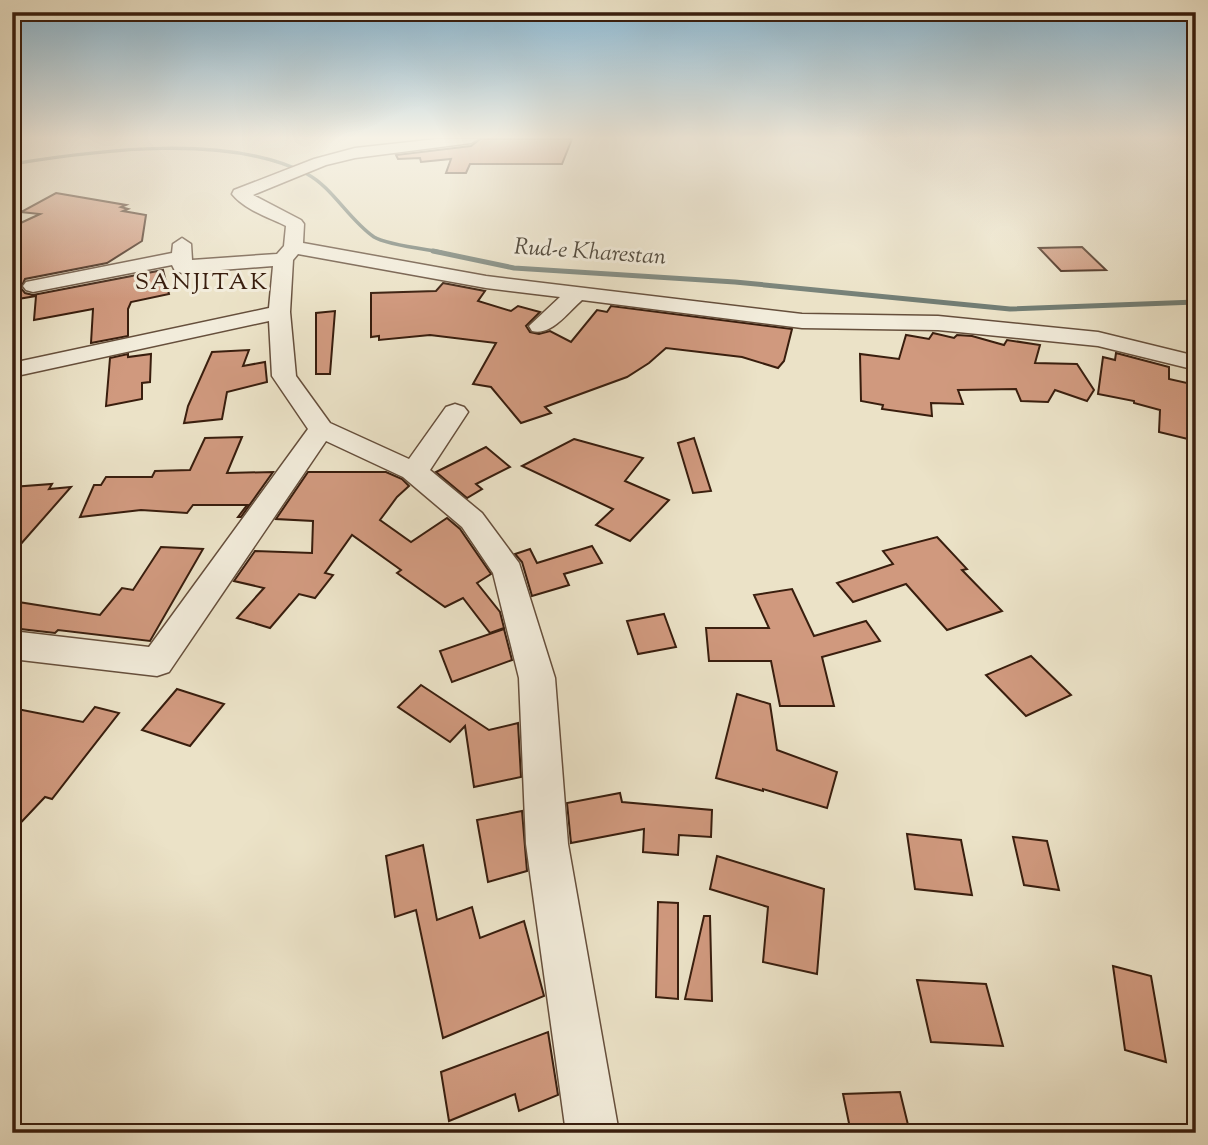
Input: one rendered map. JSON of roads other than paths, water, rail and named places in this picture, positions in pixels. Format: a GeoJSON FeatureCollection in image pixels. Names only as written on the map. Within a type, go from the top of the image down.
{"type":"FeatureCollection","features":[{"type":"Feature","properties":{"kind":"street"},"geometry":{"type":"LineString","coordinates":[[244,192],[240,194],[295,225],[279,312],[284,376],[321,429],[413,471],[472,520],[508,571],[537,678],[547,844],[593,1133]]}},
{"type":"Feature","properties":{"kind":"street"},"geometry":{"type":"LineString","coordinates":[[33,286],[182,249],[182,267],[288,253],[486,282],[802,321],[938,323],[1098,339],[1196,363]]}},
{"type":"Feature","properties":{"kind":"street"},"geometry":{"type":"LineString","coordinates":[[540,326],[579,292]]}},
{"type":"Feature","properties":{"kind":"street"},"geometry":{"type":"LineString","coordinates":[[12,370],[279,312]]}},
{"type":"Feature","properties":{"kind":"street"},"geometry":{"type":"LineString","coordinates":[[413,471],[427,457],[455,412]]}},
{"type":"Feature","properties":{"kind":"street"},"geometry":{"type":"LineString","coordinates":[[12,645],[157,662],[204,599],[321,429]]}},
{"type":"Feature","properties":{"kind":"waterway","name":"Rud-e Kharestan"},"geometry":{"type":"LineString","coordinates":[[330,192],[374,237],[441,252]]}},
{"type":"Feature","properties":{"kind":"waterway","name":"Rud-e Kharestan"},"geometry":{"type":"LineString","coordinates":[[433,251],[514,268],[735,282],[1010,309],[1196,302]]}},
{"type":"Feature","properties":{"kind":"district","name":"SANJITAK"},"geometry":{"type":"Point","coordinates":[202,283]}}]}
